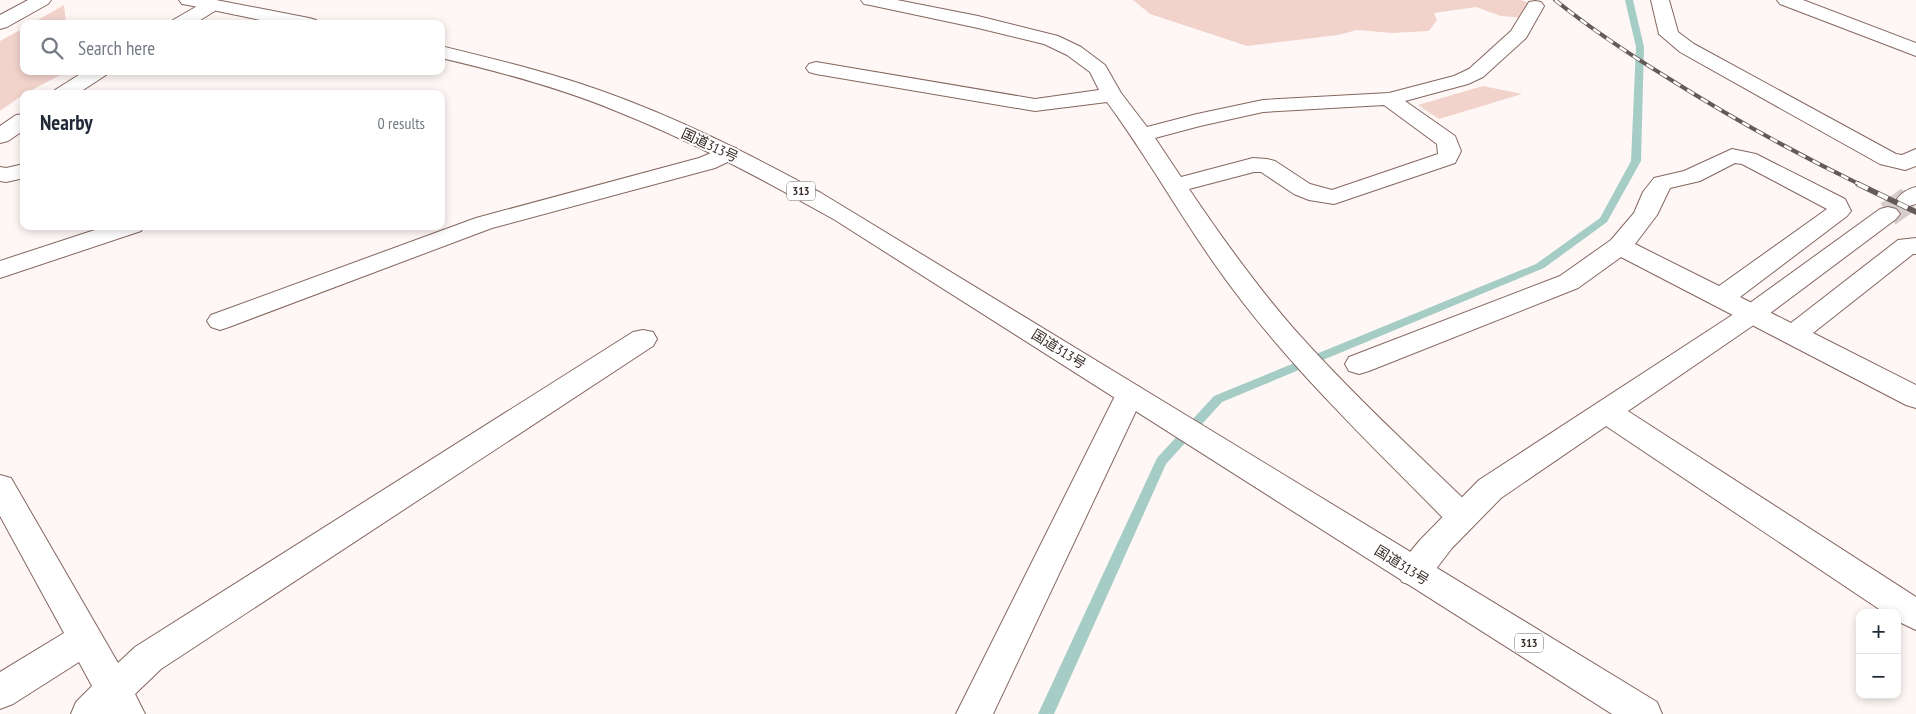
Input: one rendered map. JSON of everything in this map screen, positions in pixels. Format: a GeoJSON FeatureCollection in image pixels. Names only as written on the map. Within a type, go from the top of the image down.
{"type":"FeatureCollection","features":[{"type":"Feature","properties":{"kind":"main road"},"geometry":{"type":"LineString","coordinates":[[0,23],[42,0]]}},
{"type":"Feature","properties":{"kind":"main road"},"geometry":{"type":"LineString","coordinates":[[188,0],[289,20]]}},
{"type":"Feature","properties":{"kind":"main road"},"geometry":{"type":"LineString","coordinates":[[870,0],[970,20],[1051,40],[1074,52],[1098,69],[1112,95],[1142,135],[1225,261],[1284,335],[1317,372],[1461,516]]}},
{"type":"Feature","properties":{"kind":"main road"},"geometry":{"type":"LineString","coordinates":[[1660,0],[1669,34],[1687,48],[1888,159],[1904,163],[1916,156]]}},
{"type":"Feature","properties":{"kind":"main road"},"geometry":{"type":"LineString","coordinates":[[1786,0],[1916,50]]}},
{"type":"Feature","properties":{"kind":"main road"},"geometry":{"type":"LineString","coordinates":[[187,20],[212,5]]}},
{"type":"Feature","properties":{"kind":"main road"},"geometry":{"type":"LineString","coordinates":[[1142,135],[1197,120],[1263,106],[1389,99],[1461,80],[1476,73],[1519,34],[1535,6]]}},
{"type":"Feature","properties":{"kind":"main road","name":"国道313号"},"geometry":{"type":"LineString","coordinates":[[445,53],[590,94],[637,112],[728,152],[778,178],[843,215],[1644,714]]}},
{"type":"Feature","properties":{"kind":"main road"},"geometry":{"type":"LineString","coordinates":[[816,68],[1035,105],[1112,95]]}},
{"type":"Feature","properties":{"kind":"main road"},"geometry":{"type":"LineString","coordinates":[[68,90],[93,75]]}},
{"type":"Feature","properties":{"kind":"main road"},"geometry":{"type":"LineString","coordinates":[[1176,186],[1253,165],[1267,166],[1302,189],[1317,195],[1334,197],[1447,158],[1450,151],[1448,141],[1389,99]]}},
{"type":"Feature","properties":{"kind":"main road"},"geometry":{"type":"LineString","coordinates":[[0,136],[20,123]]}},
{"type":"Feature","properties":{"kind":"main road"},"geometry":{"type":"LineString","coordinates":[[220,321],[484,223],[707,163],[728,152]]}},
{"type":"Feature","properties":{"kind":"main road"},"geometry":{"type":"LineString","coordinates":[[1359,364],[1568,282],[1620,246],[1645,214],[1655,192],[1662,183],[1692,176],[1732,156],[1748,159],[1837,204],[1839,210],[1721,298]]}},
{"type":"Feature","properties":{"kind":"main road"},"geometry":{"type":"LineString","coordinates":[[0,174],[6,175],[20,172]]}},
{"type":"Feature","properties":{"kind":"main road"},"geometry":{"type":"LineString","coordinates":[[1414,572],[1461,516],[1490,489],[1752,314],[1904,202]]}},
{"type":"Feature","properties":{"kind":"main road"},"geometry":{"type":"LineString","coordinates":[[0,270],[120,230]]}},
{"type":"Feature","properties":{"kind":"main road"},"geometry":{"type":"LineString","coordinates":[[1620,246],[1916,398]]}},
{"type":"Feature","properties":{"kind":"main road"},"geometry":{"type":"LineString","coordinates":[[1793,334],[1907,246],[1916,246]]}},
{"type":"Feature","properties":{"kind":"main road"},"geometry":{"type":"LineString","coordinates":[[89,714],[121,702],[148,658],[643,339]]}},
{"type":"Feature","properties":{"kind":"main road"},"geometry":{"type":"LineString","coordinates":[[974,714],[1130,394]]}},
{"type":"Feature","properties":{"kind":"main road"},"geometry":{"type":"LineString","coordinates":[[1607,412],[1916,615]]}},
{"type":"Feature","properties":{"kind":"main road"},"geometry":{"type":"LineString","coordinates":[[0,487],[121,702]]}},
{"type":"Feature","properties":{"kind":"main road"},"geometry":{"type":"LineString","coordinates":[[0,692],[86,638]]}},
{"type":"Feature","properties":{"kind":"shaded area"},"geometry":{"type":"Polygon","coordinates":[[[1133,0],[1521,0],[1532,4],[1527,18],[1501,16],[1476,7],[1434,13],[1437,20],[1429,31],[1392,33],[1357,30],[1338,35],[1247,46],[1150,14],[1133,0]]]}},
{"type":"Feature","properties":{"kind":"shaded area"},"geometry":{"type":"Polygon","coordinates":[[[64,5],[66,20],[38,20],[64,5]]]}},
{"type":"Feature","properties":{"kind":"shaded area"},"geometry":{"type":"Polygon","coordinates":[[[20,30],[20,75],[60,75],[32,90],[20,90],[20,97],[0,111],[0,41],[20,30]]]}},
{"type":"Feature","properties":{"kind":"shaded area"},"geometry":{"type":"Polygon","coordinates":[[[1483,86],[1522,94],[1439,119],[1418,105],[1483,86]]]}},
{"type":"Feature","properties":{"kind":"waterway"},"geometry":{"type":"LineString","coordinates":[[1046,714],[1161,461],[1218,399],[1540,266],[1604,220],[1636,161],[1640,47],[1629,0]]}},
{"type":"Feature","properties":{"kind":"tunnel"},"geometry":{"type":"LineString","coordinates":[[1888,214],[1909,199]]}},
{"type":"Feature","properties":{"kind":"railway"},"geometry":{"type":"LineString","coordinates":[[1555,0],[1610,41],[1715,107],[1861,185]]}},
{"type":"Feature","properties":{"kind":"railway"},"geometry":{"type":"LineString","coordinates":[[1858,184],[1916,212]]}}]}
